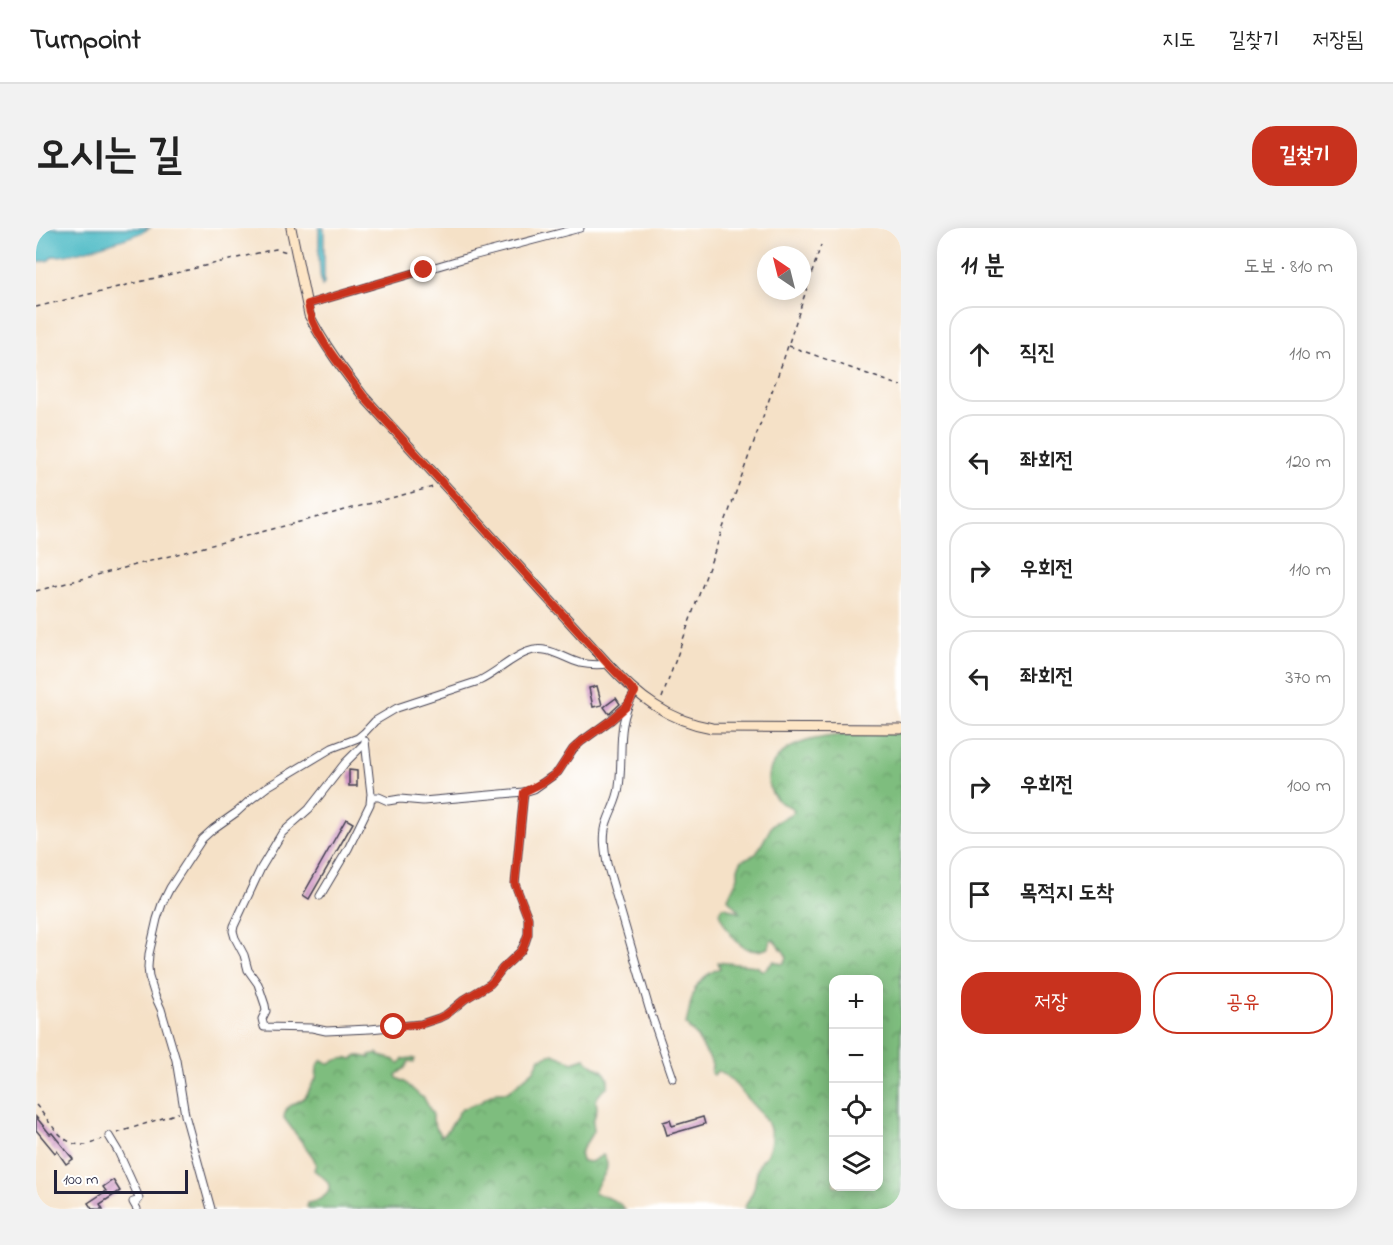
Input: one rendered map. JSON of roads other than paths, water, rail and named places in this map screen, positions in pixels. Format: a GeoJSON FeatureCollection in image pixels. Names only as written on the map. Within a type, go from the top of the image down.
{"type":"FeatureCollection","features":[{"type":"Feature","properties":{"kind":"street"},"geometry":{"type":"LineString","coordinates":[[291,228],[309,315],[341,367],[364,397],[635,692],[658,707],[697,725],[712,728],[901,729]]}},
{"type":"Feature","properties":{"kind":"street"},"geometry":{"type":"LineString","coordinates":[[308,304],[476,255],[580,228]]}},
{"type":"Feature","properties":{"kind":"street"},"geometry":{"type":"LineString","coordinates":[[211,1209],[184,1111],[176,1060],[149,977],[148,967],[149,954],[162,904],[192,853],[213,829],[267,787],[333,748],[358,738],[375,721],[397,708],[479,681],[527,652],[546,649],[581,663],[608,664]]}},
{"type":"Feature","properties":{"kind":"street"},"geometry":{"type":"LineString","coordinates":[[371,797],[379,797],[388,801],[400,799],[423,801],[524,792],[558,772],[573,749],[627,706],[635,692]]}},
{"type":"Feature","properties":{"kind":"street"},"geometry":{"type":"LineString","coordinates":[[627,706],[621,741],[619,789],[606,824],[605,851],[609,872],[649,1008],[673,1078]]}},
{"type":"Feature","properties":{"kind":"street"},"geometry":{"type":"LineString","coordinates":[[320,896],[348,849],[370,804],[370,777],[364,734]]}},
{"type":"Feature","properties":{"kind":"street"},"geometry":{"type":"LineString","coordinates":[[365,743],[345,763],[309,809],[282,833],[261,868],[234,926],[235,938],[248,970],[258,984],[265,1005],[266,1011],[262,1019],[264,1027],[326,1030],[421,1024],[447,1014],[494,980],[520,952],[528,934],[528,918],[515,884],[524,792]]}},
{"type":"Feature","properties":{"kind":"street"},"geometry":{"type":"LineString","coordinates":[[109,1136],[137,1193],[139,1199],[133,1202],[137,1209]]}},
{"type":"Feature","properties":{"kind":"water"},"geometry":{"type":"Polygon","coordinates":[[[36,228],[150,228],[101,246],[52,256],[49,260],[36,263],[36,228]]]}},
{"type":"Feature","properties":{"kind":"water"},"geometry":{"type":"Polygon","coordinates":[[[319,228],[324,228],[324,284],[322,286],[319,265],[319,228]]]}}]}
